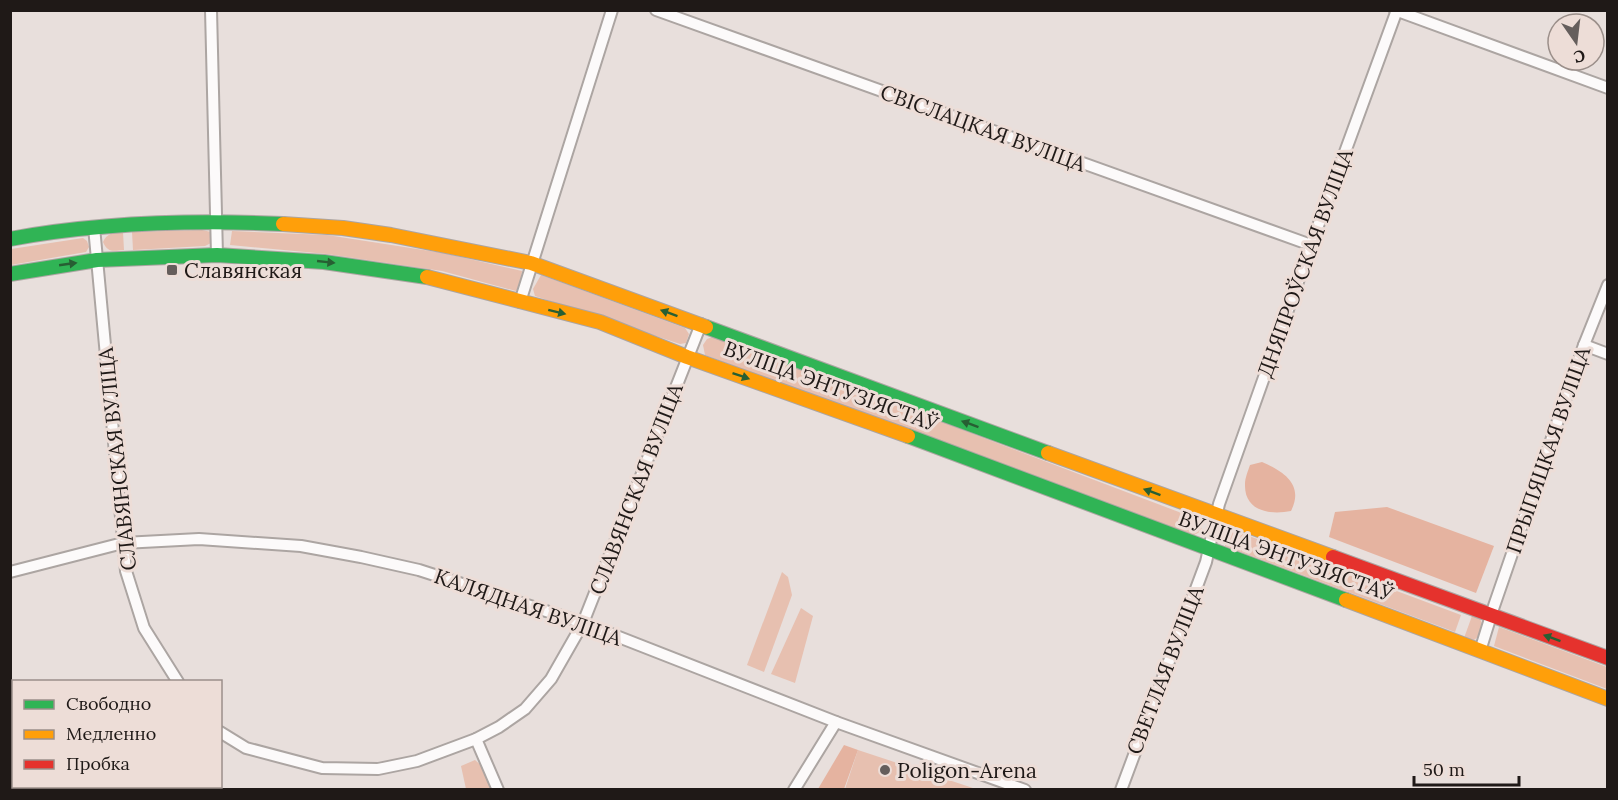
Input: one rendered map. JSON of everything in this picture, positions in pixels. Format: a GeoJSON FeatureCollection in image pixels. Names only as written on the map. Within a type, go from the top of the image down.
{"type":"FeatureCollection","features":[{"type":"Feature","properties":{"kind":"street"},"geometry":{"type":"LineString","coordinates":[[211,10],[218,255]]}},
{"type":"Feature","properties":{"kind":"street"},"geometry":{"type":"LineString","coordinates":[[520,302],[612,10]]}},
{"type":"Feature","properties":{"kind":"street","name":"СВІСЛАЦКАЯ ВУЛІЦА"},"geometry":{"type":"LineString","coordinates":[[656,10],[1311,245]]}},
{"type":"Feature","properties":{"kind":"street"},"geometry":{"type":"LineString","coordinates":[[1396,11],[1608,88]]}},
{"type":"Feature","properties":{"kind":"street","name":"ДНЯПРОЎСКАЯ ВУЛІЦА"},"geometry":{"type":"LineString","coordinates":[[1208,550],[1216,515],[1396,11]]}},
{"type":"Feature","properties":{"kind":"street","name":"ВУЛІЦА ЭНТУЗІЯСТАЎ"},"geometry":{"type":"LineString","coordinates":[[10,239],[94,227],[217,223],[285,224],[342,228],[436,242],[531,263],[1608,658]]}},
{"type":"Feature","properties":{"kind":"street","name":"СЛАВЯНСКАЯ ВУЛІЦА"},"geometry":{"type":"LineString","coordinates":[[94,227],[126,571],[144,628],[177,680]]}},
{"type":"Feature","properties":{"kind":"street","name":"ВУЛІЦА ЭНТУЗІЯСТАЎ"},"geometry":{"type":"LineString","coordinates":[[10,274],[97,260],[218,255],[324,262],[436,279],[600,322],[687,357],[898,432],[1608,699]]}},
{"type":"Feature","properties":{"kind":"street","name":"ПРЫПЯЦКАЯ ВУЛІЦА"},"geometry":{"type":"LineString","coordinates":[[1480,651],[1584,345],[1608,285]]}},
{"type":"Feature","properties":{"kind":"street","name":"СЛАВЯНСКАЯ ВУЛІЦА"},"geometry":{"type":"LineString","coordinates":[[222,733],[246,748],[322,768],[378,769],[417,761],[476,739],[525,709],[551,679],[583,623],[701,324]]}},
{"type":"Feature","properties":{"kind":"street"},"geometry":{"type":"LineString","coordinates":[[1584,345],[1608,354]]}},
{"type":"Feature","properties":{"kind":"street","name":"КАЛЯДНАЯ ВУЛІЦА"},"geometry":{"type":"LineString","coordinates":[[10,572],[123,543],[199,539],[301,546],[419,570],[583,623],[836,722],[1025,789]]}},
{"type":"Feature","properties":{"kind":"street","name":"СВЕТЛАЯ ВУЛІЦА"},"geometry":{"type":"LineString","coordinates":[[1121,789],[1206,562],[1208,550]]}},
{"type":"Feature","properties":{"kind":"street"},"geometry":{"type":"LineString","coordinates":[[794,789],[836,722]]}},
{"type":"Feature","properties":{"kind":"street"},"geometry":{"type":"LineString","coordinates":[[476,739],[498,789]]}},
{"type":"Feature","properties":{"kind":"shaded area"},"geometry":{"type":"Polygon","coordinates":[[[202,230],[211,232],[213,238],[211,243],[205,246],[133,250],[132,232],[202,230]]]}},
{"type":"Feature","properties":{"kind":"shaded area"},"geometry":{"type":"Polygon","coordinates":[[[232,231],[327,235],[443,253],[522,271],[520,287],[516,291],[442,271],[327,254],[230,245],[232,231]]]}},
{"type":"Feature","properties":{"kind":"shaded area"},"geometry":{"type":"Polygon","coordinates":[[[123,232],[124,250],[109,250],[103,242],[106,237],[113,233],[123,232]]]}},
{"type":"Feature","properties":{"kind":"shaded area"},"geometry":{"type":"Polygon","coordinates":[[[83,238],[89,247],[86,252],[11,265],[11,249],[83,238]]]}},
{"type":"Feature","properties":{"kind":"shaded area"},"geometry":{"type":"Polygon","coordinates":[[[541,275],[685,328],[689,334],[686,343],[680,344],[535,296],[533,289],[541,275]]]}},
{"type":"Feature","properties":{"kind":"shaded area"},"geometry":{"type":"Polygon","coordinates":[[[715,336],[1200,520],[1202,531],[1192,536],[705,355],[703,345],[707,339],[715,336]]]}},
{"type":"Feature","properties":{"kind":"shaded area"},"geometry":{"type":"Polygon","coordinates":[[[1262,462],[1278,470],[1290,480],[1295,494],[1291,511],[1267,512],[1260,510],[1249,501],[1245,484],[1250,465],[1262,462]]]}},
{"type":"Feature","properties":{"kind":"shaded area"},"geometry":{"type":"Polygon","coordinates":[[[1387,507],[1494,546],[1476,593],[1329,537],[1335,512],[1387,507]]]}},
{"type":"Feature","properties":{"kind":"shaded area"},"geometry":{"type":"Polygon","coordinates":[[[1233,530],[1461,615],[1455,632],[1225,546],[1225,537],[1233,530]]]}},
{"type":"Feature","properties":{"kind":"shaded area"},"geometry":{"type":"Polygon","coordinates":[[[782,572],[788,577],[792,595],[764,672],[747,665],[782,572]]]}},
{"type":"Feature","properties":{"kind":"shaded area"},"geometry":{"type":"Polygon","coordinates":[[[801,608],[813,616],[795,683],[771,674],[801,608]]]}},
{"type":"Feature","properties":{"kind":"shaded area"},"geometry":{"type":"Polygon","coordinates":[[[1472,616],[1480,619],[1482,625],[1480,633],[1474,640],[1464,638],[1472,616]]]}},
{"type":"Feature","properties":{"kind":"shaded area"},"geometry":{"type":"Polygon","coordinates":[[[1499,627],[1607,667],[1607,689],[1494,646],[1499,627]]]}},
{"type":"Feature","properties":{"kind":"shaded area"},"geometry":{"type":"Polygon","coordinates":[[[844,745],[858,750],[844,789],[818,789],[844,745]]]}},
{"type":"Feature","properties":{"kind":"shaded area","name":"Poligon-Arena"},"geometry":{"type":"Polygon","coordinates":[[[858,750],[976,789],[845,789],[858,750]]]}},
{"type":"Feature","properties":{"kind":"shaded area"},"geometry":{"type":"Polygon","coordinates":[[[475,760],[483,767],[492,789],[466,789],[461,766],[475,760]]]}},
{"type":"Feature","properties":{"kind":"traffic: fast"},"geometry":{"type":"LineString","coordinates":[[10,239],[77,229],[146,224],[215,222],[283,224]]}},
{"type":"Feature","properties":{"kind":"traffic: fast"},"geometry":{"type":"LineString","coordinates":[[10,274],[97,260],[217,255],[324,262],[427,277]]}},
{"type":"Feature","properties":{"kind":"traffic: fast"},"geometry":{"type":"LineString","coordinates":[[706,327],[1048,453]]}},
{"type":"Feature","properties":{"kind":"traffic: fast"},"geometry":{"type":"LineString","coordinates":[[908,436],[1346,600]]}},
{"type":"Feature","properties":{"kind":"traffic: slow"},"geometry":{"type":"LineString","coordinates":[[283,224],[343,228],[391,235],[531,263],[706,327]]}},
{"type":"Feature","properties":{"kind":"traffic: slow"},"geometry":{"type":"LineString","coordinates":[[427,277],[600,322],[687,357],[908,436]]}},
{"type":"Feature","properties":{"kind":"traffic: slow"},"geometry":{"type":"LineString","coordinates":[[1048,453],[1333,557]]}},
{"type":"Feature","properties":{"kind":"traffic: slow"},"geometry":{"type":"LineString","coordinates":[[1346,600],[1608,699]]}},
{"type":"Feature","properties":{"kind":"traffic: jam"},"geometry":{"type":"LineString","coordinates":[[1333,557],[1608,658]]}},
{"type":"Feature","properties":{"kind":"place","name":"Славянская"},"geometry":{"type":"Point","coordinates":[172,270]}},
{"type":"Feature","properties":{"kind":"place","name":"Poligon-Arena"},"geometry":{"type":"Point","coordinates":[885,770]}}]}
